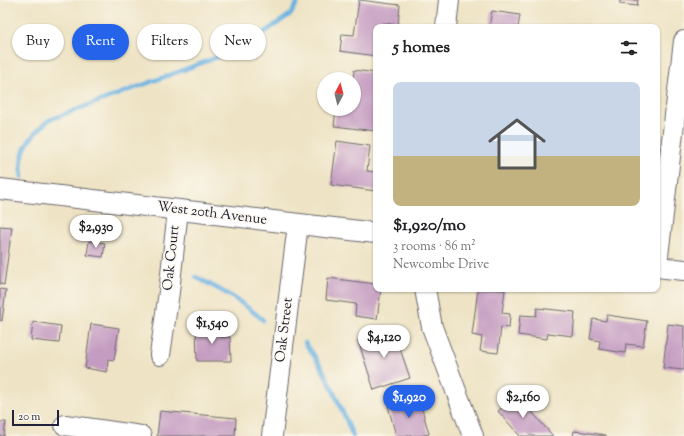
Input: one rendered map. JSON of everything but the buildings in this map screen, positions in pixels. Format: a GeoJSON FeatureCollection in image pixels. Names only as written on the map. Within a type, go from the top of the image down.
{"type":"FeatureCollection","features":[{"type":"Feature","properties":{"kind":"street"},"geometry":{"type":"LineString","coordinates":[[446,24],[449,0]]}},
{"type":"Feature","properties":{"kind":"street"},"geometry":{"type":"LineString","coordinates":[[660,241],[684,41]]}},
{"type":"Feature","properties":{"kind":"street","name":"West 20th Avenue"},"geometry":{"type":"LineString","coordinates":[[0,189],[373,233]]}},
{"type":"Feature","properties":{"kind":"street","name":"Oak Court"},"geometry":{"type":"LineString","coordinates":[[160,355],[178,210]]}},
{"type":"Feature","properties":{"kind":"street","name":"Oak Street"},"geometry":{"type":"LineString","coordinates":[[272,436],[298,224]]}},
{"type":"Feature","properties":{"kind":"street"},"geometry":{"type":"LineString","coordinates":[[660,266],[684,270]]}},
{"type":"Feature","properties":{"kind":"street"},"geometry":{"type":"LineString","coordinates":[[426,292],[432,327],[473,436]]}},
{"type":"Feature","properties":{"kind":"street"},"geometry":{"type":"LineString","coordinates":[[65,425],[141,436]]}},
{"type":"Feature","properties":{"kind":"waterway"},"geometry":{"type":"LineString","coordinates":[[22,177],[21,168],[26,145],[36,132],[49,120],[242,48],[291,14],[299,0]]}},
{"type":"Feature","properties":{"kind":"waterway"},"geometry":{"type":"LineString","coordinates":[[196,277],[239,301],[263,320]]}},
{"type":"Feature","properties":{"kind":"waterway"},"geometry":{"type":"LineString","coordinates":[[305,343],[326,376],[353,436]]}}]}
